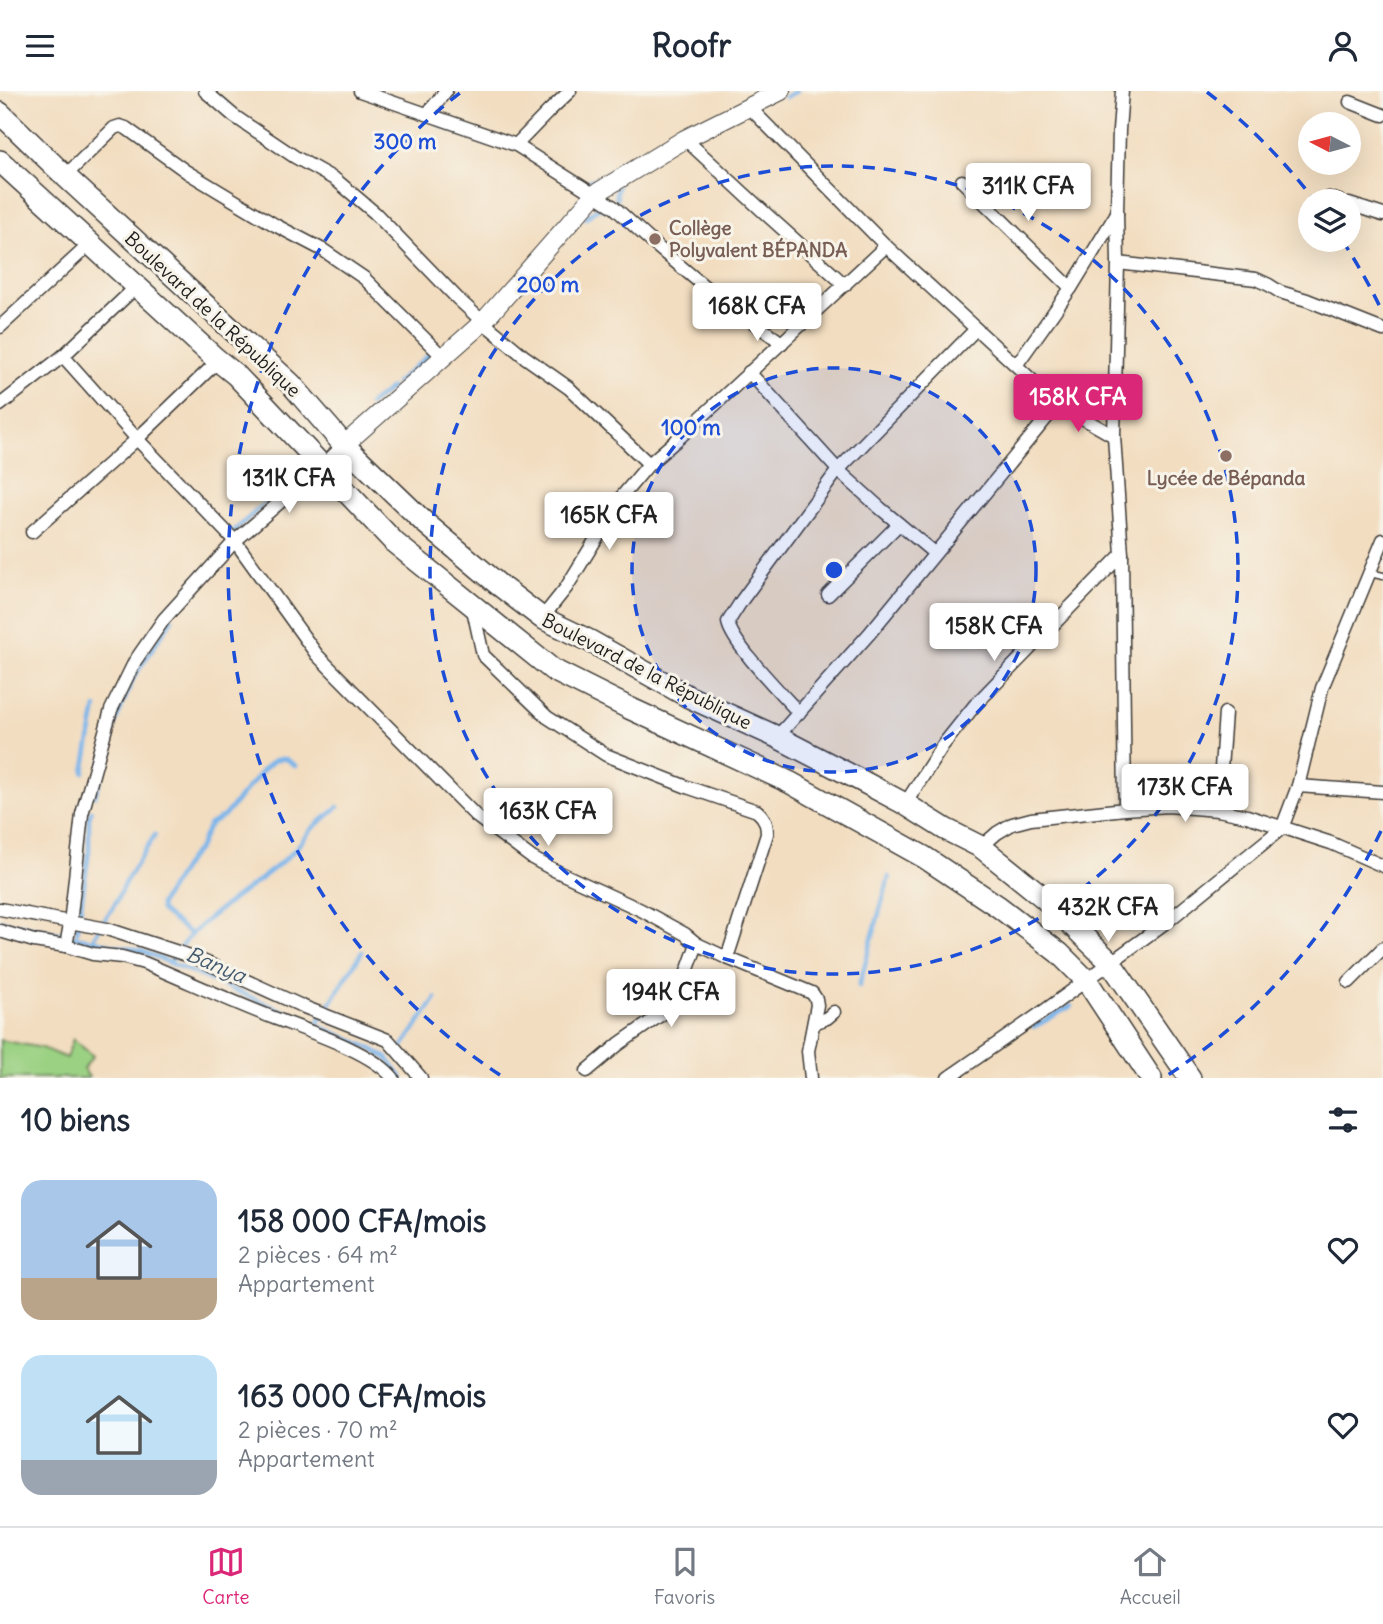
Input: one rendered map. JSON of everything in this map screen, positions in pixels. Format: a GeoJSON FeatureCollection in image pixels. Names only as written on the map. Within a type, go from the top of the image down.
{"type":"FeatureCollection","features":[{"type":"Feature","properties":{"kind":"main road","name":"Boulevard de la République"},"geometry":{"type":"LineString","coordinates":[[0,113],[291,384],[344,445],[424,522],[499,585],[542,618],[690,697],[777,737],[981,847],[1043,897],[1110,963],[1190,1078]]}},
{"type":"Feature","properties":{"kind":"main road","name":"Boulevard de la République"},"geometry":{"type":"LineString","coordinates":[[2,168],[236,375],[395,543],[553,670],[789,782],[924,857],[1059,953],[1087,981],[1151,1078]]}},
{"type":"Feature","properties":{"kind":"street"},"geometry":{"type":"LineString","coordinates":[[205,91],[234,116],[295,157],[336,180],[375,213],[483,322],[525,357],[569,388],[649,464]]}},
{"type":"Feature","properties":{"kind":"street"},"geometry":{"type":"LineString","coordinates":[[360,91],[516,145],[614,207],[711,292],[782,343]]}},
{"type":"Feature","properties":{"kind":"street"},"geometry":{"type":"LineString","coordinates":[[427,114],[446,91]]}},
{"type":"Feature","properties":{"kind":"street"},"geometry":{"type":"LineString","coordinates":[[516,145],[570,91]]}},
{"type":"Feature","properties":{"kind":"street"},"geometry":{"type":"LineString","coordinates":[[68,935],[82,814],[111,710],[135,661],[164,619],[235,541],[483,322],[595,194],[685,139],[781,91]]}},
{"type":"Feature","properties":{"kind":"street"},"geometry":{"type":"LineString","coordinates":[[1122,91],[1117,212],[1114,436],[1122,554],[1125,809]]}},
{"type":"Feature","properties":{"kind":"street"},"geometry":{"type":"LineString","coordinates":[[1350,103],[1383,115]]}},
{"type":"Feature","properties":{"kind":"street"},"geometry":{"type":"LineString","coordinates":[[750,108],[886,246],[1058,404],[1114,436]]}},
{"type":"Feature","properties":{"kind":"street"},"geometry":{"type":"LineString","coordinates":[[65,176],[114,128],[126,128],[187,172],[275,225],[323,250],[364,278],[443,357]]}},
{"type":"Feature","properties":{"kind":"street"},"geometry":{"type":"LineString","coordinates":[[685,139],[845,285]]}},
{"type":"Feature","properties":{"kind":"street"},"geometry":{"type":"LineString","coordinates":[[962,181],[1071,288]]}},
{"type":"Feature","properties":{"kind":"street"},"geometry":{"type":"LineString","coordinates":[[1361,209],[1383,215]]}},
{"type":"Feature","properties":{"kind":"street"},"geometry":{"type":"LineString","coordinates":[[1017,365],[1071,288],[1117,212]]}},
{"type":"Feature","properties":{"kind":"street"},"geometry":{"type":"LineString","coordinates":[[0,327],[90,244]]}},
{"type":"Feature","properties":{"kind":"street"},"geometry":{"type":"LineString","coordinates":[[542,618],[566,588],[623,495],[649,464],[886,246]]}},
{"type":"Feature","properties":{"kind":"street"},"geometry":{"type":"LineString","coordinates":[[1118,263],[1256,279],[1280,292],[1383,330]]}},
{"type":"Feature","properties":{"kind":"street"},"geometry":{"type":"LineString","coordinates":[[0,405],[63,356],[137,286]]}},
{"type":"Feature","properties":{"kind":"street"},"geometry":{"type":"LineString","coordinates":[[799,713],[760,670],[727,625],[742,600],[838,470],[976,329]]}},
{"type":"Feature","properties":{"kind":"street"},"geometry":{"type":"LineString","coordinates":[[63,356],[137,439],[235,541],[317,655],[476,816],[532,858],[554,870],[641,910],[685,934],[697,944],[812,993],[817,1005],[808,1051],[811,1078]]}},
{"type":"Feature","properties":{"kind":"street"},"geometry":{"type":"LineString","coordinates":[[32,532],[137,439],[218,361]]}},
{"type":"Feature","properties":{"kind":"street"},"geometry":{"type":"LineString","coordinates":[[749,372],[838,470],[934,554]]}},
{"type":"Feature","properties":{"kind":"street"},"geometry":{"type":"LineString","coordinates":[[777,737],[869,634],[1058,404]]}},
{"type":"Feature","properties":{"kind":"street"},"geometry":{"type":"LineString","coordinates":[[828,595],[899,524]]}},
{"type":"Feature","properties":{"kind":"street"},"geometry":{"type":"LineString","coordinates":[[948,1078],[1169,920],[1282,828],[1298,786],[1322,688],[1383,540]]}},
{"type":"Feature","properties":{"kind":"street"},"geometry":{"type":"LineString","coordinates":[[905,804],[943,745],[975,705],[1122,554]]}},
{"type":"Feature","properties":{"kind":"street"},"geometry":{"type":"LineString","coordinates":[[472,605],[483,655],[547,717],[606,755],[757,811],[763,816],[767,834],[727,958]]}},
{"type":"Feature","properties":{"kind":"street"},"geometry":{"type":"LineString","coordinates":[[1218,810],[1225,713]]}},
{"type":"Feature","properties":{"kind":"street"},"geometry":{"type":"LineString","coordinates":[[1298,786],[1383,792]]}},
{"type":"Feature","properties":{"kind":"street"},"geometry":{"type":"LineString","coordinates":[[981,847],[1012,824],[1031,819],[1168,806],[1218,810],[1247,816],[1331,843],[1383,866]]}},
{"type":"Feature","properties":{"kind":"street"},"geometry":{"type":"LineString","coordinates":[[0,909],[68,935],[93,954],[145,963],[320,1035],[372,1061],[387,1070],[393,1078]]}},
{"type":"Feature","properties":{"kind":"street"},"geometry":{"type":"LineString","coordinates":[[0,931],[34,941],[107,929],[196,958],[315,1012],[388,1040],[421,1078]]}},
{"type":"Feature","properties":{"kind":"street"},"geometry":{"type":"LineString","coordinates":[[587,1071],[619,1044],[669,1010],[679,994],[697,944]]}},
{"type":"Feature","properties":{"kind":"street"},"geometry":{"type":"LineString","coordinates":[[1349,982],[1383,948]]}},
{"type":"Feature","properties":{"kind":"street"},"geometry":{"type":"LineString","coordinates":[[814,1023],[834,1012]]}},
{"type":"Feature","properties":{"kind":"lane"},"geometry":{"type":"LineString","coordinates":[[1370,573],[1383,576]]}},
{"type":"Feature","properties":{"kind":"green space"},"geometry":{"type":"Polygon","coordinates":[[[73,1039],[93,1056],[83,1069],[89,1077],[0,1078],[0,1040],[42,1048],[66,1058],[73,1039]]]}},
{"type":"Feature","properties":{"kind":"waterway"},"geometry":{"type":"LineString","coordinates":[[785,97],[797,91]]}},
{"type":"Feature","properties":{"kind":"waterway"},"geometry":{"type":"LineString","coordinates":[[439,125],[487,144]]}},
{"type":"Feature","properties":{"kind":"waterway"},"geometry":{"type":"LineString","coordinates":[[590,180],[603,178],[621,165],[663,143]]}},
{"type":"Feature","properties":{"kind":"waterway"},"geometry":{"type":"LineString","coordinates":[[617,198],[618,187]]}},
{"type":"Feature","properties":{"kind":"waterway"},"geometry":{"type":"LineString","coordinates":[[586,218],[597,208],[608,208]]}},
{"type":"Feature","properties":{"kind":"waterway"},"geometry":{"type":"LineString","coordinates":[[396,383],[430,354]]}},
{"type":"Feature","properties":{"kind":"waterway"},"geometry":{"type":"LineString","coordinates":[[369,405],[391,388]]}},
{"type":"Feature","properties":{"kind":"waterway"},"geometry":{"type":"LineString","coordinates":[[230,535],[294,476]]}},
{"type":"Feature","properties":{"kind":"waterway"},"geometry":{"type":"LineString","coordinates":[[108,741],[134,677],[172,619]]}},
{"type":"Feature","properties":{"kind":"waterway"},"geometry":{"type":"LineString","coordinates":[[84,772],[96,708]]}},
{"type":"Feature","properties":{"kind":"waterway"},"geometry":{"type":"LineString","coordinates":[[102,771],[103,759]]}},
{"type":"Feature","properties":{"kind":"waterway"},"geometry":{"type":"LineString","coordinates":[[192,935],[161,911],[160,904],[199,848],[209,825],[224,816],[263,770],[273,761],[280,759],[286,759],[296,766]]}},
{"type":"Feature","properties":{"kind":"waterway"},"geometry":{"type":"LineString","coordinates":[[95,796],[102,773]]}},
{"type":"Feature","properties":{"kind":"waterway"},"geometry":{"type":"LineString","coordinates":[[170,963],[199,927],[283,861],[313,828],[338,807]]}},
{"type":"Feature","properties":{"kind":"waterway"},"geometry":{"type":"LineString","coordinates":[[77,932],[89,852],[91,811]]}},
{"type":"Feature","properties":{"kind":"waterway"},"geometry":{"type":"LineString","coordinates":[[92,940],[155,835]]}},
{"type":"Feature","properties":{"kind":"waterway"},"geometry":{"type":"LineString","coordinates":[[859,986],[889,877]]}},
{"type":"Feature","properties":{"kind":"waterway","name":"Banya"},"geometry":{"type":"LineString","coordinates":[[0,921],[142,951],[368,1047],[387,1058],[402,1078]]}},
{"type":"Feature","properties":{"kind":"waterway"},"geometry":{"type":"LineString","coordinates":[[319,1021],[362,952]]}},
{"type":"Feature","properties":{"kind":"waterway"},"geometry":{"type":"LineString","coordinates":[[401,1049],[436,998]]}},
{"type":"Feature","properties":{"kind":"waterway"},"geometry":{"type":"LineString","coordinates":[[619,1035],[662,1006]]}},
{"type":"Feature","properties":{"kind":"waterway"},"geometry":{"type":"LineString","coordinates":[[1034,1027],[1071,1006]]}},
{"type":"Feature","properties":{"kind":"place","name":"Collège Polyvalent BÉPANDA"},"geometry":{"type":"Point","coordinates":[655,239]}},
{"type":"Feature","properties":{"kind":"place","name":"Lycée de Bépanda"},"geometry":{"type":"Point","coordinates":[1226,456]}}]}
